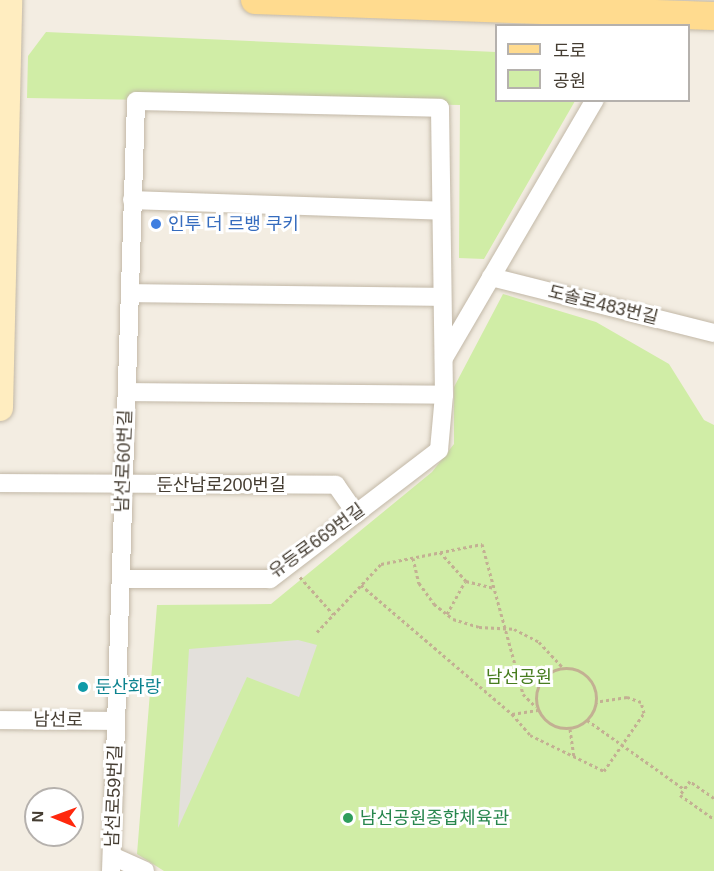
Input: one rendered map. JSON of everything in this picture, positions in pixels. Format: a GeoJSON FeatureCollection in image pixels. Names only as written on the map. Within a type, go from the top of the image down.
{"type":"FeatureCollection","features":[{"type":"Feature","properties":{"kind":"main road"},"geometry":{"type":"LineString","coordinates":[[0,408],[9,0]]}},
{"type":"Feature","properties":{"kind":"main road"},"geometry":{"type":"LineString","coordinates":[[255,0],[642,19],[714,16]]}},
{"type":"Feature","properties":{"kind":"street","name":"남선로60번길"},"geometry":{"type":"LineString","coordinates":[[116,721],[136,101],[440,108]]}},
{"type":"Feature","properties":{"kind":"street"},"geometry":{"type":"LineString","coordinates":[[443,360],[594,102]]}},
{"type":"Feature","properties":{"kind":"street","name":"유등로669번길"},"geometry":{"type":"LineString","coordinates":[[121,579],[270,579],[439,450],[444,395],[440,108]]}},
{"type":"Feature","properties":{"kind":"street"},"geometry":{"type":"LineString","coordinates":[[132,200],[441,211]]}},
{"type":"Feature","properties":{"kind":"street","name":"도솔로483번길"},"geometry":{"type":"LineString","coordinates":[[491,277],[714,332]]}},
{"type":"Feature","properties":{"kind":"street"},"geometry":{"type":"LineString","coordinates":[[130,293],[442,297]]}},
{"type":"Feature","properties":{"kind":"street"},"geometry":{"type":"LineString","coordinates":[[126,392],[444,395]]}},
{"type":"Feature","properties":{"kind":"street","name":"둔산남로200번길"},"geometry":{"type":"LineString","coordinates":[[0,483],[336,485],[356,514]]}},
{"type":"Feature","properties":{"kind":"street","name":"남선로"},"geometry":{"type":"LineString","coordinates":[[0,720],[116,721]]}},
{"type":"Feature","properties":{"kind":"street","name":"남선로59번길"},"geometry":{"type":"LineString","coordinates":[[112,863],[116,721]]}},
{"type":"Feature","properties":{"kind":"street"},"geometry":{"type":"LineString","coordinates":[[112,863],[145,871]]}},
{"type":"Feature","properties":{"kind":"path"},"geometry":{"type":"LineString","coordinates":[[317,632],[381,564],[482,544],[506,630],[523,694],[547,722],[570,729],[587,720],[596,702],[591,681],[583,673],[563,668],[538,642],[506,630],[479,627],[447,614],[419,583],[412,558]]}},
{"type":"Feature","properties":{"kind":"path"},"geometry":{"type":"LineString","coordinates":[[440,552],[466,581],[494,588]]}},
{"type":"Feature","properties":{"kind":"path"},"geometry":{"type":"LineString","coordinates":[[289,565],[333,614]]}},
{"type":"Feature","properties":{"kind":"path"},"geometry":{"type":"LineString","coordinates":[[447,614],[466,581]]}},
{"type":"Feature","properties":{"kind":"path"},"geometry":{"type":"LineString","coordinates":[[361,585],[512,714],[530,735],[604,771],[644,713],[640,702],[627,697],[596,702]]}},
{"type":"Feature","properties":{"kind":"path"},"geometry":{"type":"LineString","coordinates":[[537,708],[538,686],[563,668]]}},
{"type":"Feature","properties":{"kind":"path"},"geometry":{"type":"LineString","coordinates":[[512,714],[537,708]]}},
{"type":"Feature","properties":{"kind":"path"},"geometry":{"type":"LineString","coordinates":[[587,720],[684,789]]}},
{"type":"Feature","properties":{"kind":"path"},"geometry":{"type":"LineString","coordinates":[[570,729],[573,756]]}},
{"type":"Feature","properties":{"kind":"path"},"geometry":{"type":"LineString","coordinates":[[714,798],[690,781],[680,795],[714,819]]}},
{"type":"Feature","properties":{"kind":"green space"},"geometry":{"type":"Polygon","coordinates":[[[46,32],[495,52],[495,102],[574,102],[484,259],[459,258],[460,105],[27,98],[28,56],[46,32]]]}},
{"type":"Feature","properties":{"kind":"green space","name":"남선공원"},"geometry":{"type":"Polygon","coordinates":[[[503,294],[596,322],[669,364],[704,420],[714,425],[714,871],[164,871],[137,854],[157,605],[271,604],[432,472],[454,444],[454,387],[503,294]]]}},
{"type":"Feature","properties":{"kind":"shaded area"},"geometry":{"type":"Polygon","coordinates":[[[298,640],[317,645],[299,697],[247,677],[178,828],[189,649],[298,640]]]}},
{"type":"Feature","properties":{"kind":"place","name":"인투 더 르뱅 쿠키"},"geometry":{"type":"Point","coordinates":[156,224]}},
{"type":"Feature","properties":{"kind":"place","name":"둔산화랑"},"geometry":{"type":"Point","coordinates":[83,687]}},
{"type":"Feature","properties":{"kind":"place","name":"남선공원종합체육관"},"geometry":{"type":"Point","coordinates":[348,818]}}]}
